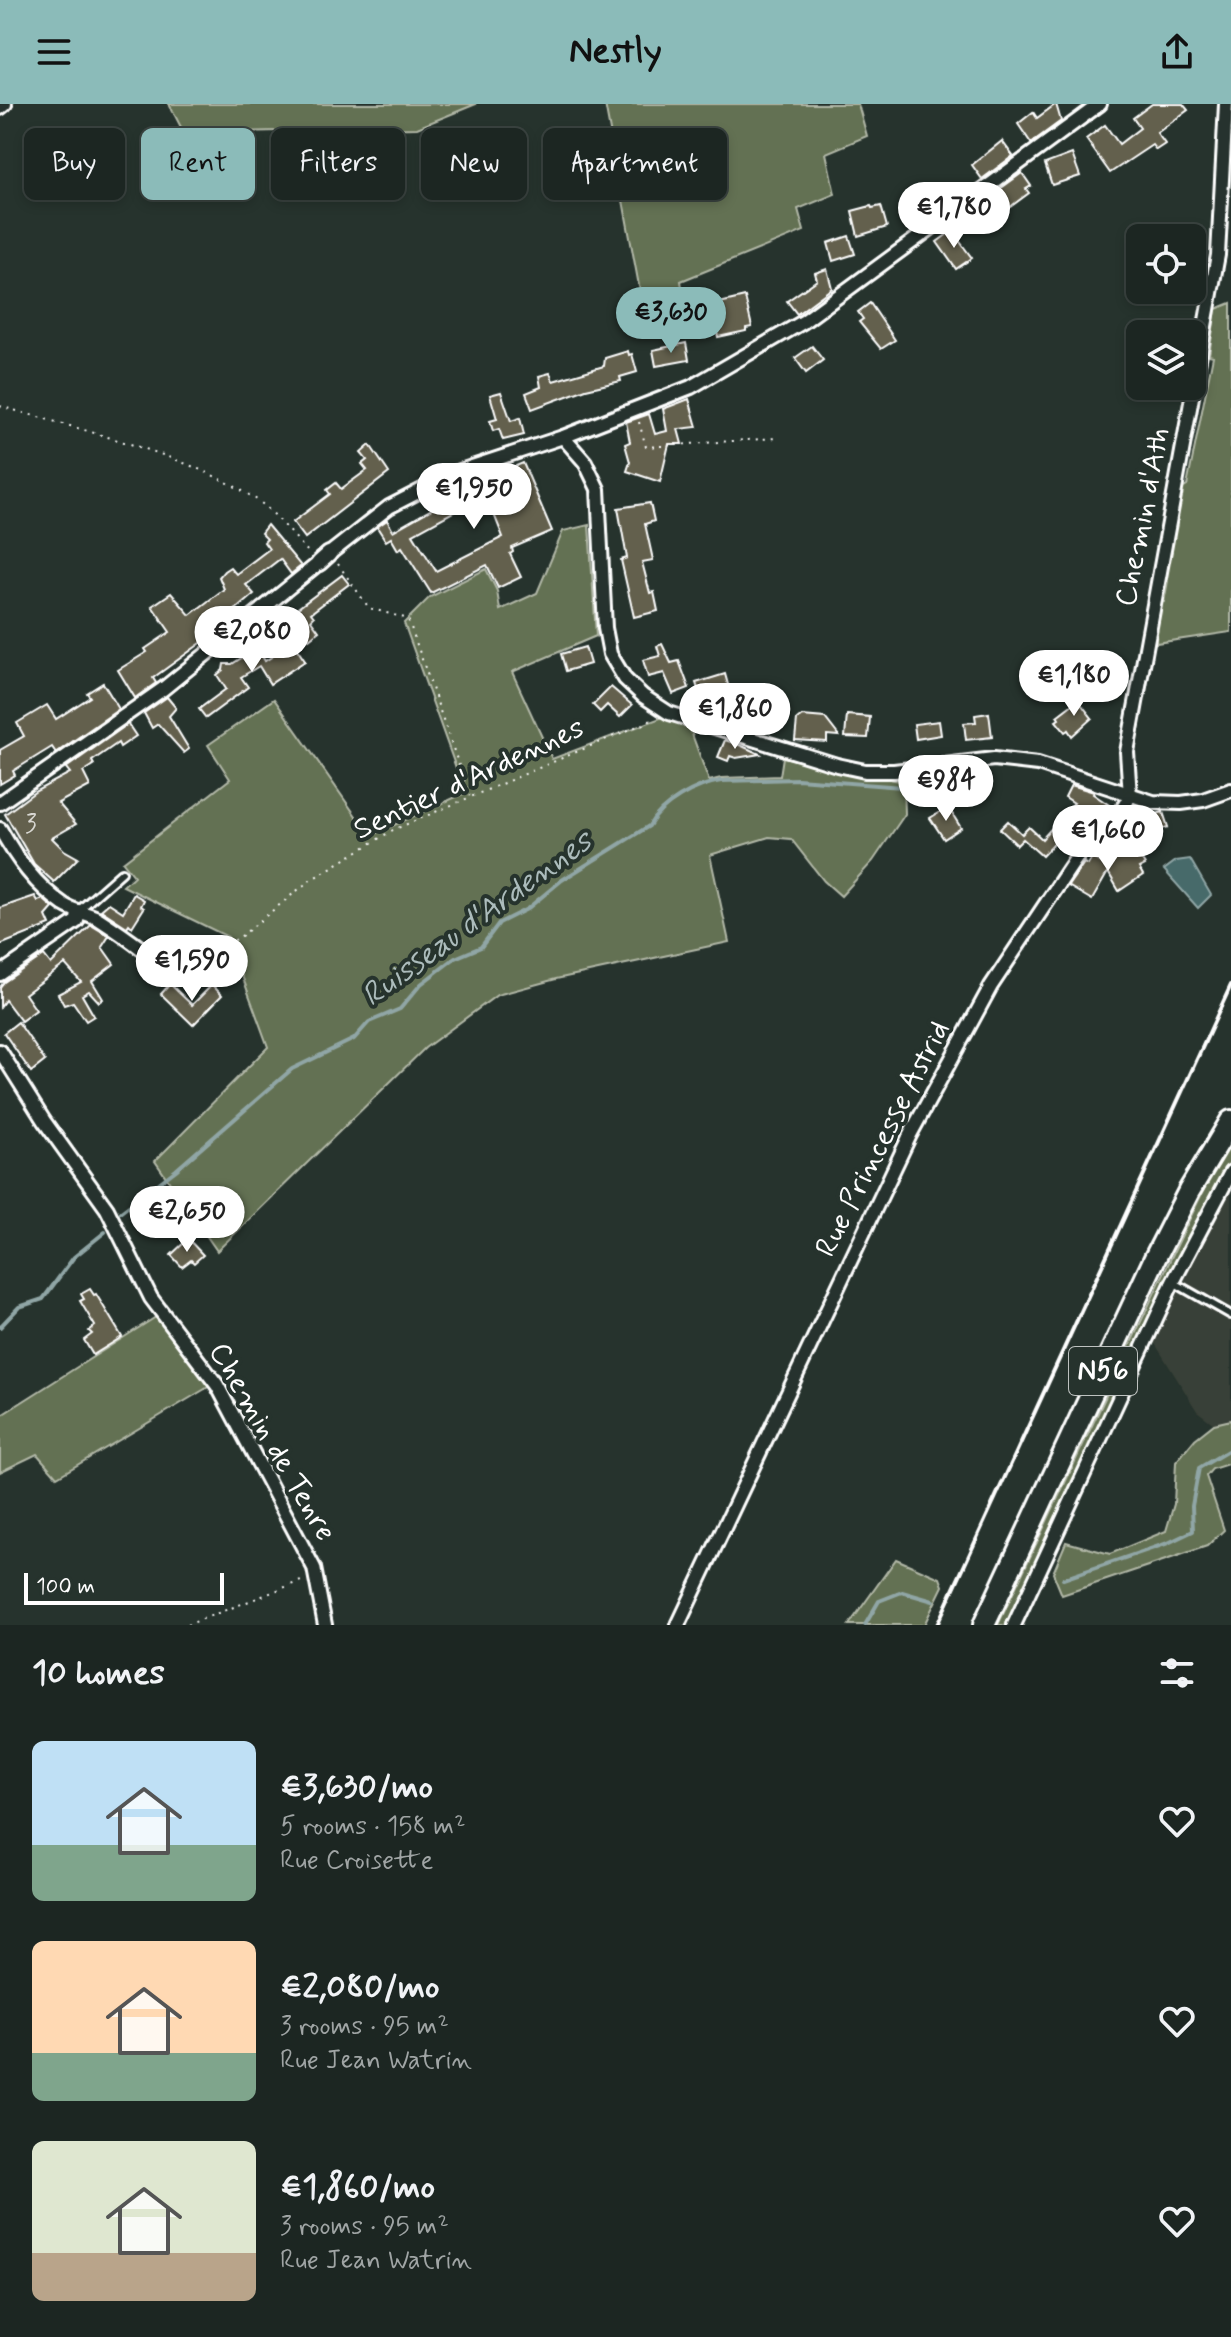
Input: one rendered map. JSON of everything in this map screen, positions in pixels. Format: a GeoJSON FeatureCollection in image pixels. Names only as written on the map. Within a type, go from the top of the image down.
{"type":"FeatureCollection","features":[{"type":"Feature","properties":{"kind":"highway","name":"N56"},"geometry":{"type":"LineString","coordinates":[[984,1625],[1155,1258],[1189,1191],[1231,1121]]}},
{"type":"Feature","properties":{"kind":"street"},"geometry":{"type":"LineString","coordinates":[[0,108],[5,104]]}},
{"type":"Feature","properties":{"kind":"street"},"geometry":{"type":"LineString","coordinates":[[0,803],[163,689],[389,507],[457,472],[563,437],[691,387],[803,322],[1100,104]]}},
{"type":"Feature","properties":{"kind":"street","name":"Chemin d'Ath"},"geometry":{"type":"LineString","coordinates":[[1130,796],[1127,752],[1218,255],[1226,104]]}},
{"type":"Feature","properties":{"kind":"street"},"geometry":{"type":"LineString","coordinates":[[563,437],[585,462],[598,489],[605,628],[610,654],[625,679],[643,696],[669,713],[865,771],[894,771],[994,759],[1038,764],[1153,802],[1203,800],[1231,790]]}},
{"type":"Feature","properties":{"kind":"street","name":"Rue Princesse Astrid"},"geometry":{"type":"LineString","coordinates":[[678,1625],[910,1135],[991,986],[1077,857],[1097,832],[1122,810],[1130,796]]}},
{"type":"Feature","properties":{"kind":"street"},"geometry":{"type":"LineString","coordinates":[[0,829],[24,869],[67,907],[96,917],[157,960],[174,976]]}},
{"type":"Feature","properties":{"kind":"street"},"geometry":{"type":"LineString","coordinates":[[0,974],[65,932],[77,921],[78,911]]}},
{"type":"Feature","properties":{"kind":"street","name":"Chemin de Tenre"},"geometry":{"type":"LineString","coordinates":[[0,1051],[44,1121],[107,1209],[151,1298],[217,1385],[316,1575],[325,1625]]}},
{"type":"Feature","properties":{"kind":"street"},"geometry":{"type":"LineString","coordinates":[[1014,1625],[1173,1282],[1231,1172]]}},
{"type":"Feature","properties":{"kind":"lane"},"geometry":{"type":"LineString","coordinates":[[78,911],[122,872]]}},
{"type":"Feature","properties":{"kind":"lane"},"geometry":{"type":"LineString","coordinates":[[1173,1282],[1231,1315]]}},
{"type":"Feature","properties":{"kind":"path"},"geometry":{"type":"LineString","coordinates":[[0,406],[165,457],[257,499],[324,558],[369,608],[408,619],[470,798]]}},
{"type":"Feature","properties":{"kind":"path"},"geometry":{"type":"LineString","coordinates":[[634,409],[646,447],[776,438]]}},
{"type":"Feature","properties":{"kind":"path","name":"Sentier d'Ardennes"},"geometry":{"type":"LineString","coordinates":[[174,976],[240,937],[309,881],[393,830],[669,713]]}},
{"type":"Feature","properties":{"kind":"path"},"geometry":{"type":"LineString","coordinates":[[187,1625],[316,1575]]}},
{"type":"Feature","properties":{"kind":"shaded area"},"geometry":{"type":"Polygon","coordinates":[[[1231,1185],[1231,1420],[1214,1424],[1197,1411],[1154,1342],[1231,1185]]]}},
{"type":"Feature","properties":{"kind":"green space"},"geometry":{"type":"Polygon","coordinates":[[[169,104],[476,104],[417,128],[271,128],[271,131],[255,131],[255,128],[181,128],[169,104]]]}},
{"type":"Feature","properties":{"kind":"green space"},"geometry":{"type":"Polygon","coordinates":[[[605,104],[858,104],[867,136],[826,153],[835,194],[798,209],[804,231],[681,281],[688,325],[648,334],[623,200],[727,200],[727,128],[609,128],[605,104]]]}},
{"type":"Feature","properties":{"kind":"green space"},"geometry":{"type":"Polygon","coordinates":[[[1231,303],[1231,632],[1156,643],[1159,603],[1164,602],[1168,581],[1164,578],[1182,489],[1187,486],[1206,400],[1216,309],[1231,303]]]}},
{"type":"Feature","properties":{"kind":"green space"},"geometry":{"type":"Polygon","coordinates":[[[589,525],[596,636],[512,672],[552,759],[663,717],[689,726],[709,781],[780,776],[783,757],[904,782],[905,814],[873,861],[841,896],[824,881],[791,839],[769,837],[710,855],[729,942],[556,979],[497,995],[425,1048],[217,1251],[155,1161],[268,1047],[228,937],[123,886],[134,876],[123,862],[230,779],[208,745],[274,699],[370,836],[465,793],[404,623],[430,597],[486,569],[497,591],[500,610],[537,593],[563,531],[589,525]]]}},
{"type":"Feature","properties":{"kind":"green space"},"geometry":{"type":"Polygon","coordinates":[[[1231,1142],[1231,1161],[1197,1221],[1162,1294],[1009,1625],[998,1625],[1179,1241],[1231,1142]]]}},
{"type":"Feature","properties":{"kind":"green space"},"geometry":{"type":"Polygon","coordinates":[[[159,1315],[210,1386],[57,1477],[37,1454],[0,1472],[0,1416],[159,1315]]]}},
{"type":"Feature","properties":{"kind":"green space"},"geometry":{"type":"Polygon","coordinates":[[[1231,1420],[1231,1463],[1212,1469],[1206,1476],[1224,1530],[1207,1546],[1062,1595],[1053,1573],[1066,1542],[1110,1554],[1166,1531],[1174,1504],[1176,1462],[1195,1439],[1214,1424],[1231,1420]]]}},
{"type":"Feature","properties":{"kind":"green space"},"geometry":{"type":"Polygon","coordinates":[[[896,1559],[940,1578],[943,1586],[924,1625],[849,1625],[896,1559]]]}},
{"type":"Feature","properties":{"kind":"water"},"geometry":{"type":"Polygon","coordinates":[[[1190,859],[1211,895],[1198,908],[1164,870],[1176,861],[1190,859]]]}},
{"type":"Feature","properties":{"kind":"building"},"geometry":{"type":"Polygon","coordinates":[[[1056,104],[1061,121],[1031,143],[1018,124],[1033,112],[1037,118],[1056,104]]]}},
{"type":"Feature","properties":{"kind":"building"},"geometry":{"type":"Polygon","coordinates":[[[1152,104],[1183,104],[1188,110],[1157,133],[1165,144],[1156,150],[1152,145],[1110,173],[1086,139],[1105,125],[1119,144],[1140,128],[1133,118],[1152,104]]]}},
{"type":"Feature","properties":{"kind":"building"},"geometry":{"type":"Polygon","coordinates":[[[1002,141],[1013,156],[982,179],[972,165],[1002,141]]]}},
{"type":"Feature","properties":{"kind":"building"},"geometry":{"type":"Polygon","coordinates":[[[1072,154],[1080,176],[1052,185],[1045,164],[1072,154]]]}},
{"type":"Feature","properties":{"kind":"building"},"geometry":{"type":"Polygon","coordinates":[[[1022,173],[1031,186],[1026,189],[1029,193],[998,216],[995,213],[981,223],[971,210],[1022,173]]]}},
{"type":"Feature","properties":{"kind":"building"},"geometry":{"type":"Polygon","coordinates":[[[881,206],[887,227],[858,236],[852,211],[881,206]]]}},
{"type":"Feature","properties":{"kind":"building"},"geometry":{"type":"Polygon","coordinates":[[[952,231],[972,258],[956,269],[937,242],[952,231]]]}},
{"type":"Feature","properties":{"kind":"building"},"geometry":{"type":"Polygon","coordinates":[[[849,236],[855,254],[833,261],[828,243],[849,236]]]}},
{"type":"Feature","properties":{"kind":"building"},"geometry":{"type":"Polygon","coordinates":[[[827,269],[832,288],[797,314],[787,301],[817,280],[815,273],[827,269]]]}},
{"type":"Feature","properties":{"kind":"building"},"geometry":{"type":"Polygon","coordinates":[[[745,297],[752,327],[718,337],[711,305],[745,297]]]}},
{"type":"Feature","properties":{"kind":"building"},"geometry":{"type":"Polygon","coordinates":[[[870,303],[895,340],[881,349],[859,322],[863,319],[858,312],[870,303]]]}},
{"type":"Feature","properties":{"kind":"building"},"geometry":{"type":"Polygon","coordinates":[[[686,343],[689,360],[656,366],[653,350],[686,343]]]}},
{"type":"Feature","properties":{"kind":"building"},"geometry":{"type":"Polygon","coordinates":[[[812,346],[823,360],[806,373],[795,358],[812,346]]]}},
{"type":"Feature","properties":{"kind":"building"},"geometry":{"type":"Polygon","coordinates":[[[628,351],[629,355],[632,354],[637,372],[620,377],[621,381],[586,389],[532,409],[526,393],[541,387],[539,376],[550,373],[553,381],[604,366],[605,358],[628,351]]]}},
{"type":"Feature","properties":{"kind":"building"},"geometry":{"type":"Polygon","coordinates":[[[501,392],[511,421],[520,418],[524,435],[503,440],[499,429],[493,431],[490,421],[497,419],[490,395],[501,392]]]}},
{"type":"Feature","properties":{"kind":"building"},"geometry":{"type":"Polygon","coordinates":[[[689,399],[697,427],[678,429],[682,444],[669,444],[660,482],[627,471],[630,462],[625,444],[630,442],[626,422],[649,414],[655,434],[667,431],[663,409],[689,399]]]}},
{"type":"Feature","properties":{"kind":"building"},"geometry":{"type":"Polygon","coordinates":[[[370,445],[389,473],[305,538],[293,522],[330,494],[327,490],[336,483],[341,489],[367,470],[362,464],[367,460],[361,453],[370,445]]]}},
{"type":"Feature","properties":{"kind":"building"},"geometry":{"type":"Polygon","coordinates":[[[523,463],[552,531],[512,548],[510,554],[521,577],[498,588],[487,565],[431,593],[402,547],[398,550],[391,538],[386,541],[377,527],[387,520],[393,531],[483,480],[523,463]],[[486,494],[413,534],[436,571],[503,537],[486,494]]]}},
{"type":"Feature","properties":{"kind":"building"},"geometry":{"type":"Polygon","coordinates":[[[650,503],[654,521],[645,524],[653,560],[642,562],[658,611],[634,617],[621,560],[627,558],[618,508],[650,503]]]}},
{"type":"Feature","properties":{"kind":"building"},"geometry":{"type":"Polygon","coordinates":[[[267,525],[301,566],[291,574],[280,559],[246,585],[254,594],[206,635],[208,638],[153,678],[156,683],[135,698],[118,670],[147,652],[145,649],[170,632],[152,606],[171,593],[190,615],[224,589],[219,577],[224,571],[230,567],[236,574],[269,549],[264,542],[267,539],[261,533],[267,525]]]}},
{"type":"Feature","properties":{"kind":"building"},"geometry":{"type":"Polygon","coordinates":[[[342,575],[349,584],[311,613],[314,617],[311,620],[319,631],[309,639],[290,614],[342,575]]]}},
{"type":"Feature","properties":{"kind":"building"},"geometry":{"type":"Polygon","coordinates":[[[293,643],[305,661],[270,684],[259,666],[241,677],[248,687],[206,718],[199,709],[226,689],[217,675],[224,664],[232,664],[257,648],[265,661],[293,643]]]}},
{"type":"Feature","properties":{"kind":"building"},"geometry":{"type":"Polygon","coordinates":[[[662,644],[671,663],[679,661],[689,688],[673,694],[664,673],[648,677],[643,660],[660,656],[657,646],[662,644]]]}},
{"type":"Feature","properties":{"kind":"building"},"geometry":{"type":"Polygon","coordinates":[[[585,647],[590,664],[566,671],[561,654],[585,647]]]}},
{"type":"Feature","properties":{"kind":"building"},"geometry":{"type":"Polygon","coordinates":[[[725,674],[730,692],[702,701],[696,683],[725,674]]]}},
{"type":"Feature","properties":{"kind":"building"},"geometry":{"type":"Polygon","coordinates":[[[103,683],[119,709],[56,753],[52,747],[13,771],[15,775],[0,784],[0,750],[24,736],[17,723],[47,705],[56,719],[90,697],[87,693],[103,683]]]}},
{"type":"Feature","properties":{"kind":"building"},"geometry":{"type":"Polygon","coordinates":[[[611,687],[632,705],[620,717],[607,705],[600,712],[593,705],[611,687]]]}},
{"type":"Feature","properties":{"kind":"building"},"geometry":{"type":"Polygon","coordinates":[[[167,697],[176,708],[169,716],[189,749],[184,753],[158,724],[152,728],[144,713],[167,697]]]}},
{"type":"Feature","properties":{"kind":"building"},"geometry":{"type":"Polygon","coordinates":[[[1078,700],[1092,718],[1072,736],[1056,721],[1059,719],[1057,716],[1078,700]]]}},
{"type":"Feature","properties":{"kind":"building"},"geometry":{"type":"Polygon","coordinates":[[[989,713],[992,737],[966,740],[964,723],[976,722],[975,715],[989,713]]]}},
{"type":"Feature","properties":{"kind":"building"},"geometry":{"type":"Polygon","coordinates":[[[847,715],[870,717],[868,738],[845,737],[847,715]]]}},
{"type":"Feature","properties":{"kind":"building"},"geometry":{"type":"Polygon","coordinates":[[[802,716],[825,718],[839,736],[827,735],[827,742],[795,740],[797,720],[802,716]]]}},
{"type":"Feature","properties":{"kind":"building"},"geometry":{"type":"Polygon","coordinates":[[[939,721],[941,735],[916,739],[914,724],[939,721]]]}},
{"type":"Feature","properties":{"kind":"building"},"geometry":{"type":"Polygon","coordinates":[[[128,724],[136,736],[120,747],[118,743],[92,761],[94,765],[83,772],[90,786],[58,803],[76,824],[52,838],[78,858],[54,882],[34,864],[5,814],[36,791],[70,773],[66,768],[128,724]]]}},
{"type":"Feature","properties":{"kind":"building"},"geometry":{"type":"Polygon","coordinates":[[[725,740],[760,754],[730,756],[728,761],[718,757],[725,740]]]}},
{"type":"Feature","properties":{"kind":"building"},"geometry":{"type":"Polygon","coordinates":[[[1071,785],[1094,792],[1109,805],[1098,817],[1090,812],[1059,846],[1055,842],[1042,856],[1023,839],[1017,845],[1000,829],[1008,821],[1022,834],[1029,827],[1042,839],[1074,803],[1065,797],[1071,785]]]}},
{"type":"Feature","properties":{"kind":"building"},"geometry":{"type":"Polygon","coordinates":[[[948,807],[961,828],[944,839],[930,818],[948,807]]]}},
{"type":"Feature","properties":{"kind":"building"},"geometry":{"type":"Polygon","coordinates":[[[1149,811],[1150,816],[1163,812],[1168,827],[1131,839],[1124,820],[1149,811]]]}},
{"type":"Feature","properties":{"kind":"building"},"geometry":{"type":"Polygon","coordinates":[[[1133,846],[1145,865],[1139,868],[1143,875],[1119,891],[1108,872],[1092,900],[1068,886],[1084,863],[1088,865],[1092,858],[1104,864],[1133,846]]]}},
{"type":"Feature","properties":{"kind":"building"},"geometry":{"type":"Polygon","coordinates":[[[134,894],[144,900],[141,906],[144,908],[132,927],[129,924],[127,927],[101,910],[109,903],[123,912],[134,894]]]}},
{"type":"Feature","properties":{"kind":"building"},"geometry":{"type":"Polygon","coordinates":[[[35,896],[38,901],[43,899],[53,908],[46,916],[50,925],[0,945],[0,908],[35,896]]]}},
{"type":"Feature","properties":{"kind":"building"},"geometry":{"type":"Polygon","coordinates":[[[91,925],[109,936],[102,947],[114,964],[92,981],[103,999],[99,1002],[89,991],[82,995],[94,1016],[86,1021],[73,1002],[64,1005],[58,994],[81,982],[65,964],[25,994],[36,1010],[21,1021],[5,1000],[0,1007],[0,987],[4,982],[44,955],[51,964],[91,925]]]}},
{"type":"Feature","properties":{"kind":"building"},"geometry":{"type":"Polygon","coordinates":[[[170,984],[192,1005],[212,985],[222,995],[193,1025],[161,994],[170,984]]]}},
{"type":"Feature","properties":{"kind":"building"},"geometry":{"type":"Polygon","coordinates":[[[18,1022],[45,1061],[31,1072],[4,1033],[18,1022]]]}},
{"type":"Feature","properties":{"kind":"building"},"geometry":{"type":"Polygon","coordinates":[[[188,1239],[203,1255],[194,1263],[191,1260],[182,1267],[171,1255],[188,1239]]]}},
{"type":"Feature","properties":{"kind":"building"},"geometry":{"type":"Polygon","coordinates":[[[90,1289],[122,1337],[93,1355],[84,1340],[92,1334],[89,1331],[95,1326],[80,1301],[84,1299],[81,1294],[90,1289]]]}},
{"type":"Feature","properties":{"kind":"waterway","name":"Ruisseau d'Ardennes"},"geometry":{"type":"LineString","coordinates":[[121,1212],[176,1170],[292,1069],[354,1039],[369,1022],[400,1009],[421,984],[455,958],[481,947],[499,923],[527,909],[562,880],[649,826],[670,803],[690,791],[721,781],[798,779],[902,787]]}},
{"type":"Feature","properties":{"kind":"waterway","name":"Ruisseau d'Ardennes"},"geometry":{"type":"LineString","coordinates":[[0,1327],[19,1307],[43,1299],[74,1257],[105,1232]]}},
{"type":"Feature","properties":{"kind":"waterway"},"geometry":{"type":"LineString","coordinates":[[1063,1579],[1168,1543],[1193,1531],[1192,1506],[1199,1468],[1231,1449]]}},
{"type":"Feature","properties":{"kind":"waterway"},"geometry":{"type":"LineString","coordinates":[[865,1625],[879,1601],[902,1592],[933,1601]]}},
{"type":"Feature","properties":{"kind":"railway"},"geometry":{"type":"LineString","coordinates":[[937,1625],[1231,985]]}}]}
